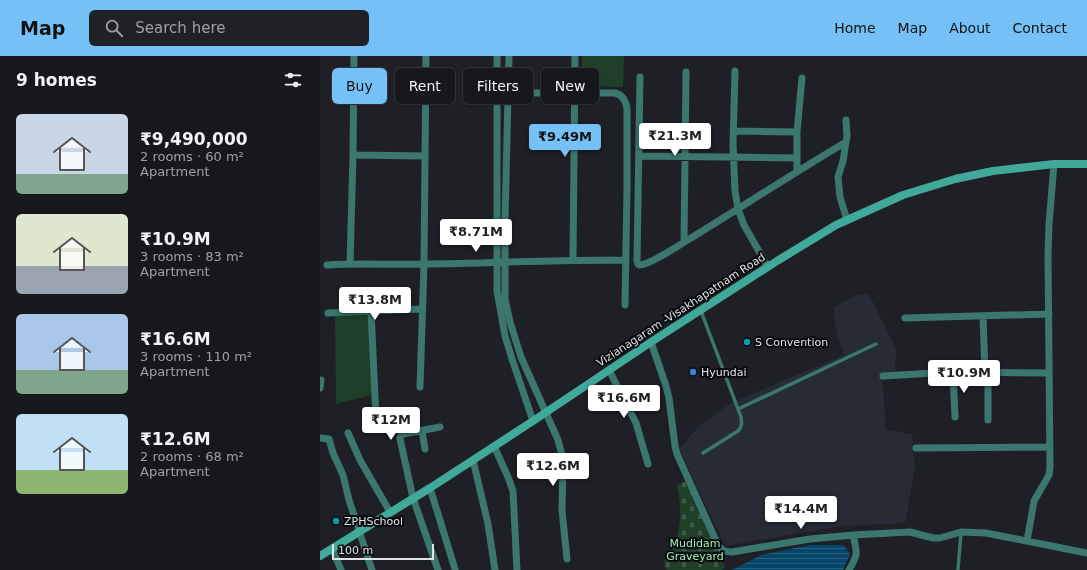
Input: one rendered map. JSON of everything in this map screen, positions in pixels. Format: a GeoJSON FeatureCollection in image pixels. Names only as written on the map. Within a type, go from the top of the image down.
{"type":"FeatureCollection","features":[{"type":"Feature","properties":{"kind":"main road","name":"Vizianagaram -Visakhapatnam Road"},"geometry":{"type":"LineString","coordinates":[[320,556],[430,488],[546,413],[700,310],[836,225],[903,195],[955,178],[993,171],[1054,164],[1087,164]]}},
{"type":"Feature","properties":{"kind":"street"},"geometry":{"type":"LineString","coordinates":[[350,264],[354,56]]}},
{"type":"Feature","properties":{"kind":"street"},"geometry":{"type":"LineString","coordinates":[[420,387],[424,264],[426,56]]}},
{"type":"Feature","properties":{"kind":"street"},"geometry":{"type":"LineString","coordinates":[[497,56],[496,291],[505,336],[533,421]]}},
{"type":"Feature","properties":{"kind":"street"},"geometry":{"type":"LineString","coordinates":[[509,56],[509,68]]}},
{"type":"Feature","properties":{"kind":"street"},"geometry":{"type":"LineString","coordinates":[[575,56],[575,68]]}},
{"type":"Feature","properties":{"kind":"street"},"geometry":{"type":"LineString","coordinates":[[735,71],[734,158],[735,191],[738,209],[744,225],[768,267]]}},
{"type":"Feature","properties":{"kind":"street"},"geometry":{"type":"LineString","coordinates":[[684,242],[686,72]]}},
{"type":"Feature","properties":{"kind":"street"},"geometry":{"type":"LineString","coordinates":[[640,77],[637,261],[640,265],[648,263],[684,242],[846,142]]}},
{"type":"Feature","properties":{"kind":"street"},"geometry":{"type":"LineString","coordinates":[[797,171],[797,132],[802,78]]}},
{"type":"Feature","properties":{"kind":"street"},"geometry":{"type":"LineString","coordinates":[[599,93],[619,94],[626,103],[627,189],[625,305]]}},
{"type":"Feature","properties":{"kind":"street"},"geometry":{"type":"LineString","coordinates":[[508,104],[505,212],[505,298],[510,322],[521,357],[558,440],[562,455],[562,510],[567,558]]}},
{"type":"Feature","properties":{"kind":"street"},"geometry":{"type":"LineString","coordinates":[[573,260],[575,104]]}},
{"type":"Feature","properties":{"kind":"street"},"geometry":{"type":"LineString","coordinates":[[846,120],[846,142],[843,162],[838,177],[840,197],[847,220]]}},
{"type":"Feature","properties":{"kind":"street"},"geometry":{"type":"LineString","coordinates":[[734,131],[797,132]]}},
{"type":"Feature","properties":{"kind":"street"},"geometry":{"type":"LineString","coordinates":[[353,155],[425,156]]}},
{"type":"Feature","properties":{"kind":"street"},"geometry":{"type":"LineString","coordinates":[[639,156],[797,158]]}},
{"type":"Feature","properties":{"kind":"street"},"geometry":{"type":"LineString","coordinates":[[1027,541],[1034,501],[1049,475],[1050,467],[1048,255],[1054,164]]}},
{"type":"Feature","properties":{"kind":"street"},"geometry":{"type":"LineString","coordinates":[[327,265],[626,260]]}},
{"type":"Feature","properties":{"kind":"street"},"geometry":{"type":"LineString","coordinates":[[328,313],[422,309]]}},
{"type":"Feature","properties":{"kind":"street"},"geometry":{"type":"LineString","coordinates":[[371,311],[376,418]]}},
{"type":"Feature","properties":{"kind":"street"},"geometry":{"type":"LineString","coordinates":[[905,318],[1049,314]]}},
{"type":"Feature","properties":{"kind":"street"},"geometry":{"type":"LineString","coordinates":[[983,316],[988,420]]}},
{"type":"Feature","properties":{"kind":"street"},"geometry":{"type":"LineString","coordinates":[[651,342],[668,392],[677,454],[720,549],[723,552],[732,552],[810,538],[910,532],[933,538],[940,538],[961,532],[986,533],[1087,553]]}},
{"type":"Feature","properties":{"kind":"street"},"geometry":{"type":"LineString","coordinates":[[609,370],[636,423],[648,464]]}},
{"type":"Feature","properties":{"kind":"street"},"geometry":{"type":"LineString","coordinates":[[883,376],[953,372],[1049,373]]}},
{"type":"Feature","properties":{"kind":"street"},"geometry":{"type":"LineString","coordinates":[[953,372],[955,418]]}},
{"type":"Feature","properties":{"kind":"street"},"geometry":{"type":"LineString","coordinates":[[320,380],[320,388]]}},
{"type":"Feature","properties":{"kind":"street"},"geometry":{"type":"LineString","coordinates":[[438,570],[413,498],[400,436],[403,434],[440,427]]}},
{"type":"Feature","properties":{"kind":"street"},"geometry":{"type":"LineString","coordinates":[[422,431],[425,449]]}},
{"type":"Feature","properties":{"kind":"street"},"geometry":{"type":"LineString","coordinates":[[348,433],[360,460],[390,512]]}},
{"type":"Feature","properties":{"kind":"street"},"geometry":{"type":"LineString","coordinates":[[320,438],[328,439],[343,475],[349,500],[372,570]]}},
{"type":"Feature","properties":{"kind":"street"},"geometry":{"type":"LineString","coordinates":[[494,446],[513,491],[517,570]]}},
{"type":"Feature","properties":{"kind":"street"},"geometry":{"type":"LineString","coordinates":[[916,448],[1050,447]]}},
{"type":"Feature","properties":{"kind":"street"},"geometry":{"type":"LineString","coordinates":[[472,460],[488,524],[495,570]]}},
{"type":"Feature","properties":{"kind":"street"},"geometry":{"type":"LineString","coordinates":[[430,488],[455,569]]}},
{"type":"Feature","properties":{"kind":"street"},"geometry":{"type":"LineString","coordinates":[[849,570],[857,554],[853,535]]}},
{"type":"Feature","properties":{"kind":"street"},"geometry":{"type":"LineString","coordinates":[[332,548],[341,570]]}},
{"type":"Feature","properties":{"kind":"lane"},"geometry":{"type":"LineString","coordinates":[[700,310],[742,422],[741,428],[738,431],[702,453]]}},
{"type":"Feature","properties":{"kind":"lane"},"geometry":{"type":"LineString","coordinates":[[738,408],[876,344]]}},
{"type":"Feature","properties":{"kind":"lane"},"geometry":{"type":"LineString","coordinates":[[958,569],[961,532]]}},
{"type":"Feature","properties":{"kind":"shaded area"},"geometry":{"type":"Polygon","coordinates":[[[869,294],[896,349],[895,371],[882,373],[886,430],[912,434],[915,468],[905,523],[842,526],[725,546],[679,449],[698,427],[731,403],[844,355],[836,331],[833,308],[855,295],[869,294]]]}},
{"type":"Feature","properties":{"kind":"green space"},"geometry":{"type":"Polygon","coordinates":[[[582,56],[624,56],[623,87],[599,86],[599,68],[582,68],[582,56]]]}},
{"type":"Feature","properties":{"kind":"green space"},"geometry":{"type":"Polygon","coordinates":[[[369,313],[372,395],[336,404],[335,315],[369,313]]]}},
{"type":"Feature","properties":{"kind":"green space","name":"Mudidam Graveyard"},"geometry":{"type":"Polygon","coordinates":[[[686,481],[724,565],[725,568],[722,570],[667,570],[665,568],[664,561],[678,534],[680,525],[680,506],[677,485],[686,481]]]}},
{"type":"Feature","properties":{"kind":"water"},"geometry":{"type":"Polygon","coordinates":[[[810,545],[844,545],[850,554],[843,570],[732,570],[761,555],[810,545]]]}},
{"type":"Feature","properties":{"kind":"place","name":"S Convention"},"geometry":{"type":"Point","coordinates":[747,342]}},
{"type":"Feature","properties":{"kind":"place","name":"Hyundai"},"geometry":{"type":"Point","coordinates":[693,372]}},
{"type":"Feature","properties":{"kind":"place","name":"ZPHSchool"},"geometry":{"type":"Point","coordinates":[336,521]}}]}
